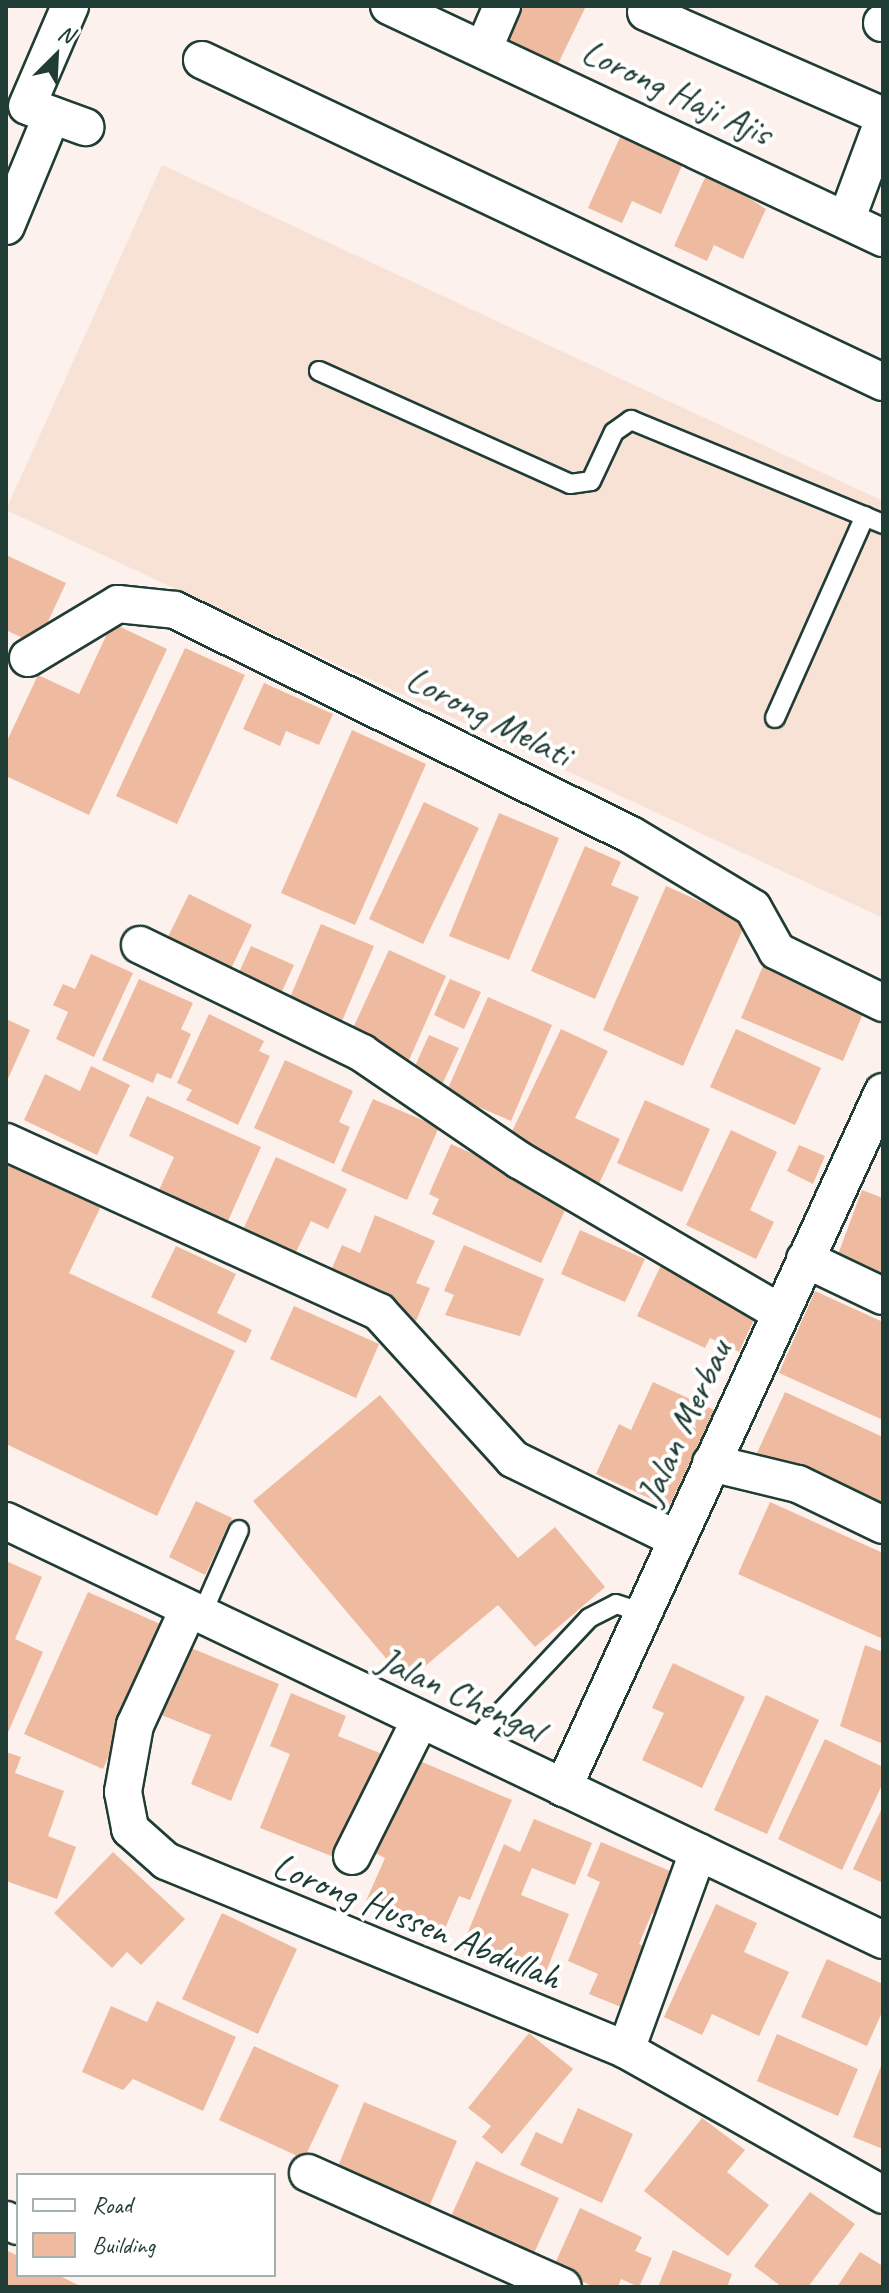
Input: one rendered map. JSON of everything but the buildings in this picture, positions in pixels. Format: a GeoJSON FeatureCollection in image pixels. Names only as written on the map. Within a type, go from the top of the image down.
{"type":"FeatureCollection","features":[{"type":"Feature","properties":{"kind":"street"},"geometry":{"type":"LineString","coordinates":[[6,226],[42,111],[70,6]]}},
{"type":"Feature","properties":{"kind":"street","name":"Lorong Haji Ajis"},"geometry":{"type":"LineString","coordinates":[[389,6],[847,218],[883,238]]}},
{"type":"Feature","properties":{"kind":"street"},"geometry":{"type":"LineString","coordinates":[[484,48],[502,6]]}},
{"type":"Feature","properties":{"kind":"street"},"geometry":{"type":"LineString","coordinates":[[646,12],[883,118],[847,218]]}},
{"type":"Feature","properties":{"kind":"street"},"geometry":{"type":"LineString","coordinates":[[202,60],[883,382]]}},
{"type":"Feature","properties":{"kind":"street","name":"Lorong Melati"},"geometry":{"type":"LineString","coordinates":[[28,658],[118,604],[175,610],[631,835],[753,908],[777,951],[883,1003]]}},
{"type":"Feature","properties":{"kind":"street"},"geometry":{"type":"LineString","coordinates":[[140,945],[362,1053],[519,1160],[781,1313]]}},
{"type":"Feature","properties":{"kind":"street","name":"Jalan Merbau"},"geometry":{"type":"LineString","coordinates":[[563,1788],[641,1612],[882,1098]]}},
{"type":"Feature","properties":{"kind":"street"},"geometry":{"type":"LineString","coordinates":[[6,1142],[379,1312],[513,1459],[676,1539]]}},
{"type":"Feature","properties":{"kind":"street"},"geometry":{"type":"LineString","coordinates":[[805,1259],[883,1296]]}},
{"type":"Feature","properties":{"kind":"street"},"geometry":{"type":"LineString","coordinates":[[711,1463],[798,1484],[883,1525]]}},
{"type":"Feature","properties":{"kind":"street","name":"Jalan Chengal"},"geometry":{"type":"LineString","coordinates":[[6,1521],[469,1746],[883,1940]]}},
{"type":"Feature","properties":{"kind":"street","name":"Lorong Hussen Abdullah"},"geometry":{"type":"LineString","coordinates":[[195,1613],[135,1725],[123,1792],[130,1829],[166,1861],[215,1885],[626,2050],[883,2195]]}},
{"type":"Feature","properties":{"kind":"street"},"geometry":{"type":"LineString","coordinates":[[352,1856],[419,1722]]}},
{"type":"Feature","properties":{"kind":"street"},"geometry":{"type":"LineString","coordinates":[[626,2050],[698,1852]]}},
{"type":"Feature","properties":{"kind":"street"},"geometry":{"type":"LineString","coordinates":[[308,2173],[563,2287]]}},
{"type":"Feature","properties":{"kind":"lane"},"geometry":{"type":"LineString","coordinates":[[319,371],[570,484],[591,481],[614,432],[631,420],[883,524]]}},
{"type":"Feature","properties":{"kind":"lane"},"geometry":{"type":"LineString","coordinates":[[775,718],[865,516]]}},
{"type":"Feature","properties":{"kind":"lane"},"geometry":{"type":"LineString","coordinates":[[195,1613],[239,1530]]}},
{"type":"Feature","properties":{"kind":"lane"},"geometry":{"type":"LineString","coordinates":[[469,1746],[589,1618],[616,1604],[641,1612]]}},
{"type":"Feature","properties":{"kind":"shaded area"},"geometry":{"type":"Polygon","coordinates":[[[162,165],[883,501],[883,918],[6,510],[162,165]]]}}]}
